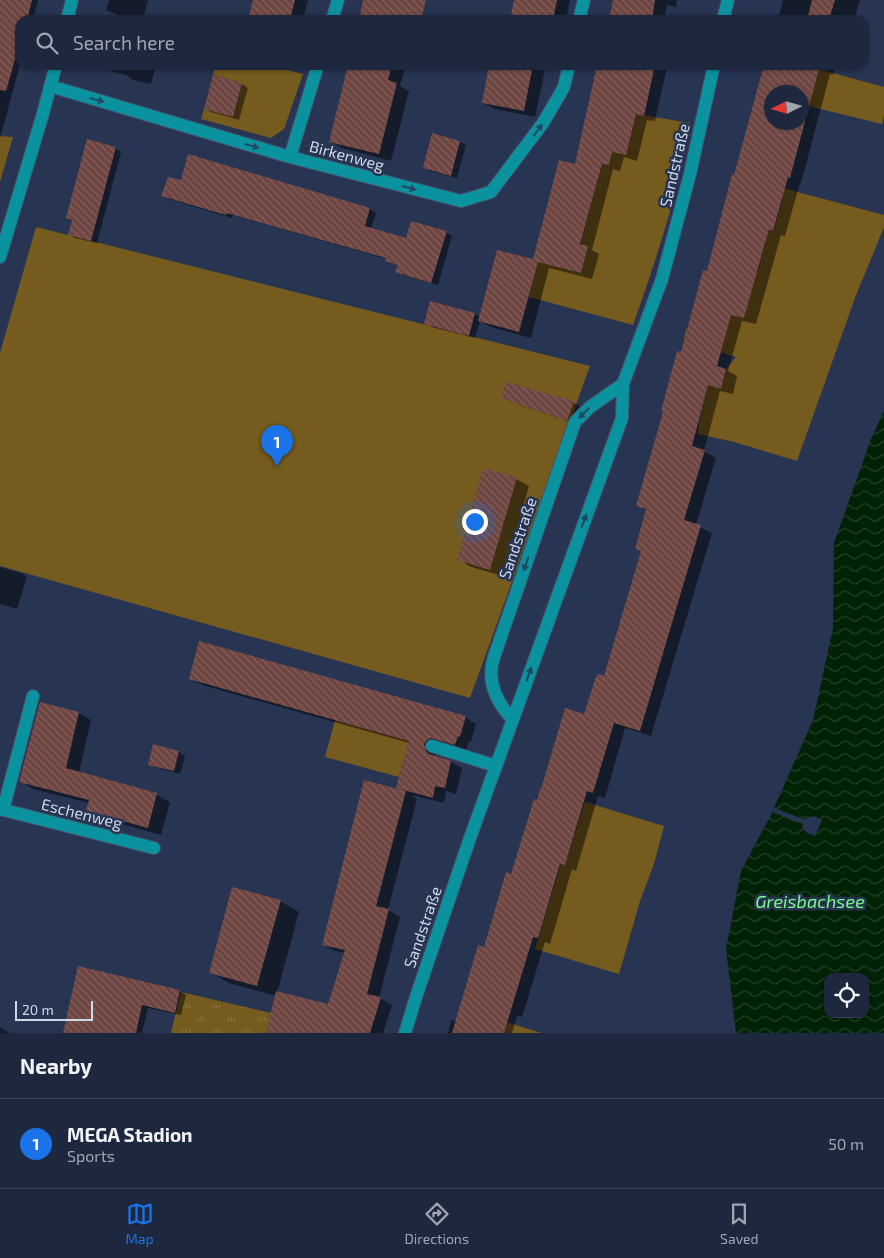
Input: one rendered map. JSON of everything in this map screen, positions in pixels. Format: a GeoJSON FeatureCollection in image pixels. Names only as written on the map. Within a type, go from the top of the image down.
{"type":"FeatureCollection","features":[{"type":"Feature","properties":{"kind":"street"},"geometry":{"type":"LineString","coordinates":[[68,15],[72,0]]}},
{"type":"Feature","properties":{"kind":"street"},"geometry":{"type":"LineString","coordinates":[[334,15],[338,0]]}},
{"type":"Feature","properties":{"kind":"street"},"geometry":{"type":"LineString","coordinates":[[580,15],[584,0]]}},
{"type":"Feature","properties":{"kind":"street"},"geometry":{"type":"LineString","coordinates":[[724,15],[728,0]]}},
{"type":"Feature","properties":{"kind":"street"},"geometry":{"type":"LineString","coordinates":[[0,257],[55,70]]}},
{"type":"Feature","properties":{"kind":"street"},"geometry":{"type":"LineString","coordinates":[[290,157],[316,70]]}},
{"type":"Feature","properties":{"kind":"street","name":"Birkenweg"},"geometry":{"type":"LineString","coordinates":[[50,86],[290,157],[461,201],[491,192],[543,123],[564,87],[568,70]]}},
{"type":"Feature","properties":{"kind":"street","name":"Sandstraße"},"geometry":{"type":"LineString","coordinates":[[405,1033],[416,994],[496,766],[622,418],[622,384],[662,279],[690,174],[713,70]]}},
{"type":"Feature","properties":{"kind":"street","name":"Sandstraße"},"geometry":{"type":"LineString","coordinates":[[513,720],[504,710],[494,691],[491,680],[491,667],[494,657],[575,422],[590,407],[622,384]]}},
{"type":"Feature","properties":{"kind":"street","name":"Eschenweg"},"geometry":{"type":"LineString","coordinates":[[33,696],[1,809],[154,848]]}},
{"type":"Feature","properties":{"kind":"street"},"geometry":{"type":"LineString","coordinates":[[432,746],[496,766]]}},
{"type":"Feature","properties":{"kind":"green space"},"geometry":{"type":"Polygon","coordinates":[[[214,70],[287,70],[303,74],[284,129],[271,138],[201,119],[204,109],[233,117],[242,83],[213,75],[214,70]]]}},
{"type":"Feature","properties":{"kind":"green space"},"geometry":{"type":"Polygon","coordinates":[[[818,70],[884,87],[884,115],[882,124],[809,106],[818,70]]]}},
{"type":"Feature","properties":{"kind":"green space"},"geometry":{"type":"Polygon","coordinates":[[[630,113],[690,123],[666,225],[633,325],[529,297],[538,261],[581,273],[588,246],[581,244],[582,238],[602,164],[609,165],[612,152],[630,113]]]}},
{"type":"Feature","properties":{"kind":"green space"},"geometry":{"type":"Polygon","coordinates":[[[0,136],[13,137],[0,182],[0,136]]]}},
{"type":"Feature","properties":{"kind":"green space"},"geometry":{"type":"Polygon","coordinates":[[[756,181],[884,215],[884,227],[855,298],[797,461],[734,442],[698,434],[708,385],[721,389],[726,369],[736,357],[684,340],[686,329],[724,338],[731,315],[744,318],[753,284],[733,265],[758,271],[769,229],[774,230],[782,201],[756,181]]]}},
{"type":"Feature","properties":{"kind":"green space"},"geometry":{"type":"Polygon","coordinates":[[[36,227],[590,366],[470,698],[0,566],[0,353],[36,227]]]}},
{"type":"Feature","properties":{"kind":"green space"},"geometry":{"type":"Polygon","coordinates":[[[335,720],[409,741],[399,777],[325,757],[335,720]]]}},
{"type":"Feature","properties":{"kind":"green space"},"geometry":{"type":"Polygon","coordinates":[[[585,802],[664,826],[619,974],[535,949],[561,864],[565,865],[585,802]]]}},
{"type":"Feature","properties":{"kind":"green space"},"geometry":{"type":"Polygon","coordinates":[[[181,992],[271,1013],[266,1033],[171,1033],[181,992]]]}},
{"type":"Feature","properties":{"kind":"green space"},"geometry":{"type":"Polygon","coordinates":[[[503,1021],[541,1033],[499,1033],[503,1021]]]}},
{"type":"Feature","properties":{"kind":"water","name":"Greisbachsee"},"geometry":{"type":"Polygon","coordinates":[[[884,411],[884,1033],[736,1033],[726,949],[741,871],[771,815],[813,720],[833,628],[834,543],[871,439],[884,411]]]}},
{"type":"Feature","properties":{"kind":"pier"},"geometry":{"type":"Polygon","coordinates":[[[772,807],[803,819],[814,816],[822,820],[815,836],[807,833],[802,827],[803,824],[770,811],[772,807]]]}},
{"type":"Feature","properties":{"kind":"building"},"geometry":{"type":"Polygon","coordinates":[[[0,0],[32,0],[28,15],[15,15],[15,60],[6,91],[0,90],[0,0]]]}},
{"type":"Feature","properties":{"kind":"building"},"geometry":{"type":"Polygon","coordinates":[[[253,0],[295,0],[291,15],[249,15],[253,0]]]}},
{"type":"Feature","properties":{"kind":"building"},"geometry":{"type":"Polygon","coordinates":[[[363,0],[426,0],[422,15],[360,15],[363,0]]]}},
{"type":"Feature","properties":{"kind":"building"},"geometry":{"type":"Polygon","coordinates":[[[514,0],[557,0],[554,15],[511,15],[514,0]]]}},
{"type":"Feature","properties":{"kind":"building"},"geometry":{"type":"Polygon","coordinates":[[[613,0],[655,0],[653,15],[610,15],[613,0]]]}},
{"type":"Feature","properties":{"kind":"building"},"geometry":{"type":"Polygon","coordinates":[[[812,0],[835,0],[830,15],[808,15],[812,0]]]}},
{"type":"Feature","properties":{"kind":"building"},"geometry":{"type":"Polygon","coordinates":[[[347,70],[391,70],[388,80],[397,83],[379,154],[329,142],[347,70]]]}},
{"type":"Feature","properties":{"kind":"building"},"geometry":{"type":"Polygon","coordinates":[[[488,70],[532,70],[524,111],[482,103],[488,70]]]}},
{"type":"Feature","properties":{"kind":"building"},"geometry":{"type":"Polygon","coordinates":[[[596,70],[654,70],[644,116],[636,114],[626,155],[612,152],[609,165],[602,164],[580,244],[588,246],[581,273],[538,262],[519,332],[478,321],[497,250],[533,259],[559,160],[575,164],[596,70]]]}},
{"type":"Feature","properties":{"kind":"building"},"geometry":{"type":"Polygon","coordinates":[[[763,70],[819,70],[809,106],[809,85],[764,85],[764,130],[803,130],[773,231],[769,229],[744,318],[731,315],[717,366],[726,369],[721,389],[708,385],[692,446],[705,450],[684,520],[701,525],[640,731],[614,723],[593,793],[587,791],[565,865],[560,864],[538,938],[533,937],[504,1033],[452,1033],[478,945],[484,947],[506,872],[511,874],[534,799],[537,800],[541,789],[565,708],[584,714],[597,674],[604,676],[641,551],[635,549],[646,509],[636,506],[663,412],[661,411],[677,351],[681,352],[703,270],[707,271],[732,174],[734,175],[763,70]]]}},
{"type":"Feature","properties":{"kind":"building"},"geometry":{"type":"Polygon","coordinates":[[[213,75],[242,83],[233,117],[204,109],[213,75]]]}},
{"type":"Feature","properties":{"kind":"building"},"geometry":{"type":"Polygon","coordinates":[[[432,133],[460,141],[451,176],[423,168],[432,133]]]}},
{"type":"Feature","properties":{"kind":"building"},"geometry":{"type":"Polygon","coordinates":[[[87,139],[116,147],[91,241],[68,235],[72,220],[66,218],[87,139]]]}},
{"type":"Feature","properties":{"kind":"building"},"geometry":{"type":"Polygon","coordinates":[[[188,154],[370,208],[365,226],[406,238],[411,221],[447,231],[431,283],[395,272],[398,265],[385,261],[386,258],[161,196],[168,177],[181,180],[188,154]]]}},
{"type":"Feature","properties":{"kind":"building"},"geometry":{"type":"Polygon","coordinates":[[[430,301],[475,313],[469,336],[424,324],[430,301]]]}},
{"type":"Feature","properties":{"kind":"building"},"geometry":{"type":"Polygon","coordinates":[[[506,382],[574,401],[567,421],[501,398],[506,382]]]}},
{"type":"Feature","properties":{"kind":"building"},"geometry":{"type":"Polygon","coordinates":[[[483,468],[517,477],[490,570],[457,560],[483,468]]]}},
{"type":"Feature","properties":{"kind":"building"},"geometry":{"type":"Polygon","coordinates":[[[199,641],[466,716],[460,737],[458,736],[455,745],[431,738],[424,744],[429,754],[451,761],[445,788],[435,786],[433,798],[396,788],[409,741],[189,679],[199,641]]]}},
{"type":"Feature","properties":{"kind":"building"},"geometry":{"type":"Polygon","coordinates":[[[40,702],[79,712],[66,768],[157,793],[148,828],[86,811],[89,800],[19,782],[40,702]]]}},
{"type":"Feature","properties":{"kind":"building"},"geometry":{"type":"Polygon","coordinates":[[[153,744],[179,751],[174,771],[148,765],[153,744]]]}},
{"type":"Feature","properties":{"kind":"building"},"geometry":{"type":"Polygon","coordinates":[[[364,780],[406,791],[376,906],[389,909],[367,994],[381,997],[370,1033],[266,1033],[276,991],[328,1004],[345,950],[322,945],[364,780]]]}},
{"type":"Feature","properties":{"kind":"building"},"geometry":{"type":"Polygon","coordinates":[[[232,887],[281,900],[257,986],[209,973],[232,887]]]}},
{"type":"Feature","properties":{"kind":"building"},"geometry":{"type":"Polygon","coordinates":[[[78,966],[180,990],[175,1013],[142,1005],[136,1033],[63,1033],[78,966]]]}},
{"type":"Feature","properties":{"kind":"place","name":"MEGA Stadion"},"geometry":{"type":"Point","coordinates":[277,466]}}]}
